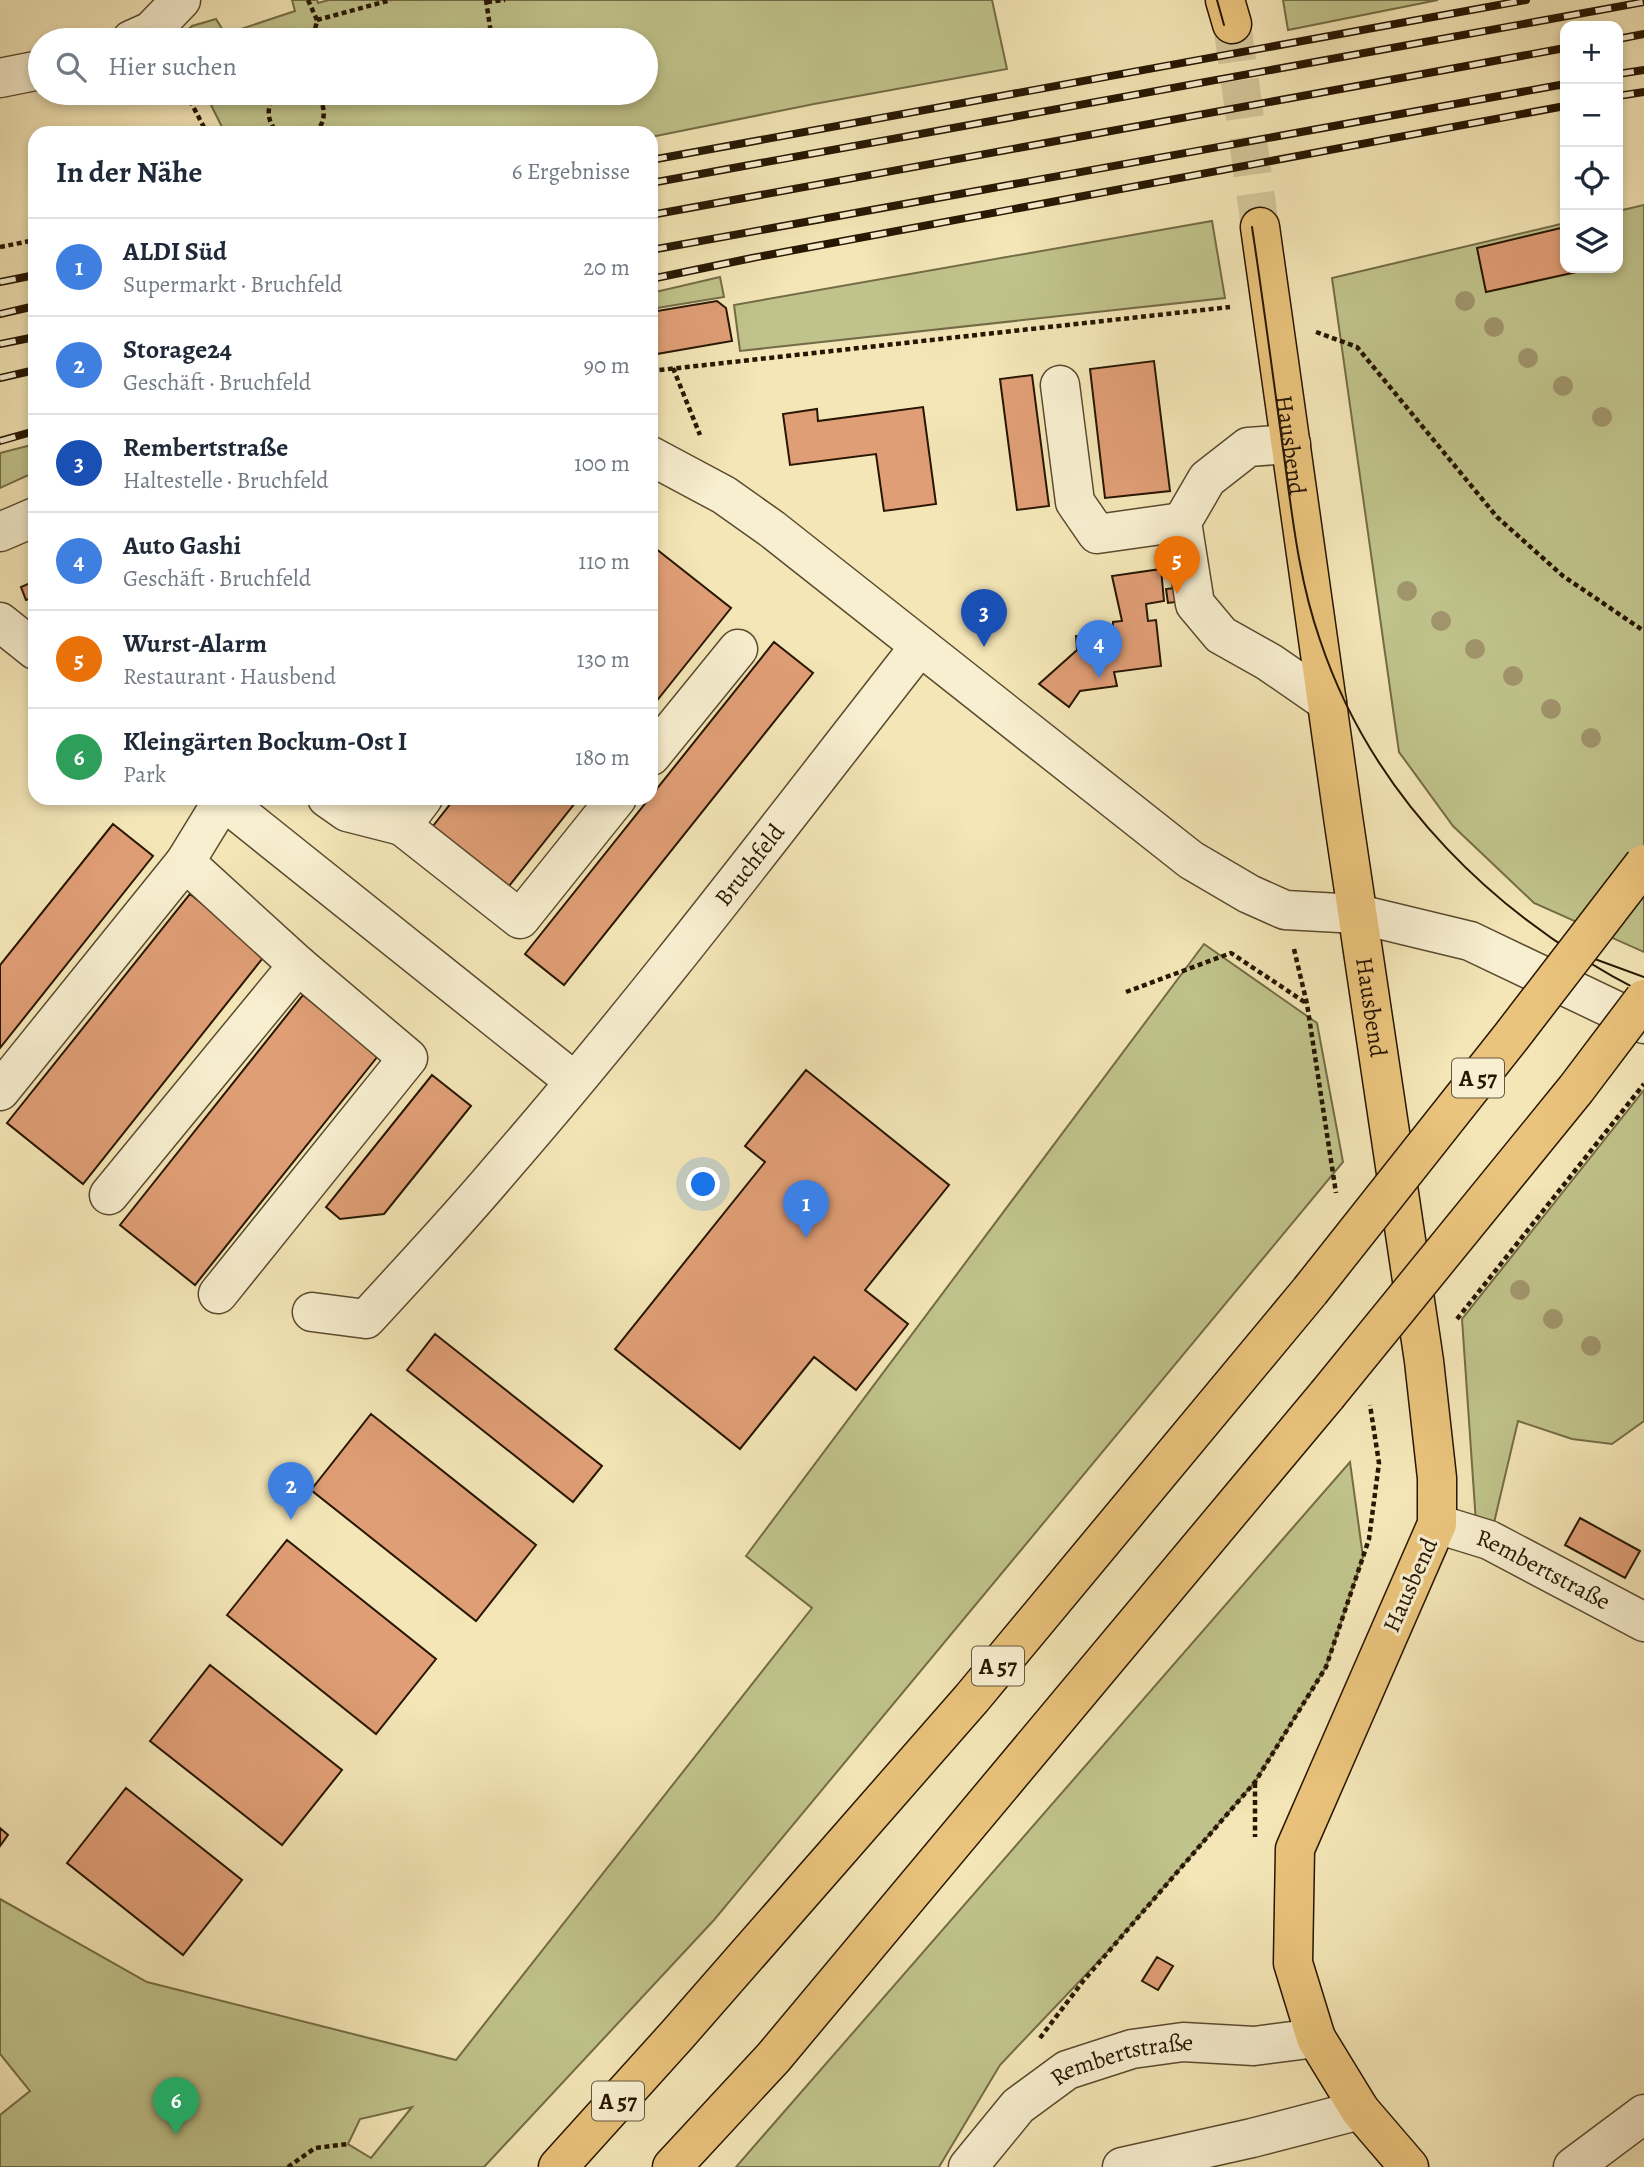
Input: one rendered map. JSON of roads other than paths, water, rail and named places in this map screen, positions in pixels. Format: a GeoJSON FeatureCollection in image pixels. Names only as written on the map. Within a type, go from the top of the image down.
{"type":"FeatureCollection","features":[{"type":"Feature","properties":{"kind":"main road","name":"Hausbend"},"geometry":{"type":"LineString","coordinates":[[1260,227],[1424,1361],[1437,1478],[1437,1524],[1295,1849],[1293,1964],[1316,2038],[1360,2110],[1409,2167]]}},
{"type":"Feature","properties":{"kind":"main road","name":"A 57"},"geometry":{"type":"LineString","coordinates":[[558,2167],[972,1698],[1310,1290],[1644,864]]}},
{"type":"Feature","properties":{"kind":"main road"},"geometry":{"type":"LineString","coordinates":[[672,2167],[773,2058],[1022,1763],[1327,1395],[1576,1088],[1644,999]]}},
{"type":"Feature","properties":{"kind":"street"},"geometry":{"type":"LineString","coordinates":[[155,28],[181,0]]}},
{"type":"Feature","properties":{"kind":"street"},"geometry":{"type":"LineString","coordinates":[[0,78],[28,72]]}},
{"type":"Feature","properties":{"kind":"street"},"geometry":{"type":"LineString","coordinates":[[1060,385],[1074,502],[1097,534],[1182,522]]}},
{"type":"Feature","properties":{"kind":"street"},"geometry":{"type":"LineString","coordinates":[[1291,444],[1248,447],[1207,479],[1182,522],[1195,604],[1221,635],[1327,702]]}},
{"type":"Feature","properties":{"kind":"street"},"geometry":{"type":"LineString","coordinates":[[658,460],[724,495],[772,529],[1191,860],[1249,894],[1285,909],[1358,915]]}},
{"type":"Feature","properties":{"kind":"street"},"geometry":{"type":"LineString","coordinates":[[0,532],[28,520]]}},
{"type":"Feature","properties":{"kind":"street"},"geometry":{"type":"LineString","coordinates":[[0,622],[28,644]]}},
{"type":"Feature","properties":{"kind":"street","name":"Bruchfeld"},"geometry":{"type":"LineString","coordinates":[[312,1312],[366,1319],[500,1170],[574,1081],[703,923],[920,646]]}},
{"type":"Feature","properties":{"kind":"street"},"geometry":{"type":"LineString","coordinates":[[658,747],[738,649]]}},
{"type":"Feature","properties":{"kind":"street"},"geometry":{"type":"LineString","coordinates":[[0,1091],[185,862],[218,805]]}},
{"type":"Feature","properties":{"kind":"street"},"geometry":{"type":"LineString","coordinates":[[229,805],[574,1081]]}},
{"type":"Feature","properties":{"kind":"street"},"geometry":{"type":"LineString","coordinates":[[337,805],[347,812],[413,812],[520,919],[611,805]]}},
{"type":"Feature","properties":{"kind":"street"},"geometry":{"type":"LineString","coordinates":[[185,862],[298,965],[408,1058],[218,1294]]}},
{"type":"Feature","properties":{"kind":"street","name":"Hausbend"},"geometry":{"type":"LineString","coordinates":[[1358,915],[1470,941],[1644,1024]]}},
{"type":"Feature","properties":{"kind":"street"},"geometry":{"type":"LineString","coordinates":[[110,1195],[298,965]]}},
{"type":"Feature","properties":{"kind":"street","name":"Rembertstraße"},"geometry":{"type":"LineString","coordinates":[[1437,1524],[1489,1540],[1644,1622]]}},
{"type":"Feature","properties":{"kind":"street","name":"Rembertstraße"},"geometry":{"type":"LineString","coordinates":[[968,2167],[1018,2106],[1067,2070],[1132,2049],[1157,2045],[1183,2042],[1254,2046],[1316,2038]]}},
{"type":"Feature","properties":{"kind":"street"},"geometry":{"type":"LineString","coordinates":[[1122,2167],[1360,2110]]}},
{"type":"Feature","properties":{"kind":"street"},"geometry":{"type":"LineString","coordinates":[[1573,2167],[1644,2114]]}},
{"type":"Feature","properties":{"kind":"tunnel"},"geometry":{"type":"LineString","coordinates":[[1232,24],[1260,227]]}},
{"type":"Feature","properties":{"kind":"tram line"},"geometry":{"type":"LineString","coordinates":[[1217,0],[1224,25]]}},
{"type":"Feature","properties":{"kind":"tram line"},"geometry":{"type":"LineString","coordinates":[[1252,227],[1302,575],[1320,640],[1343,698],[1372,752],[1407,802],[1447,848],[1491,891],[1539,929],[1590,963],[1644,993]]}},
{"type":"Feature","properties":{"kind":"tram line"},"geometry":{"type":"LineString","coordinates":[[1592,958],[1644,977]]}},
{"type":"Feature","properties":{"kind":"railway"},"geometry":{"type":"LineString","coordinates":[[658,159],[1526,0]]}},
{"type":"Feature","properties":{"kind":"railway"},"geometry":{"type":"LineString","coordinates":[[658,182],[1644,2]]}},
{"type":"Feature","properties":{"kind":"railway"},"geometry":{"type":"LineString","coordinates":[[1623,38],[1644,34]]}},
{"type":"Feature","properties":{"kind":"railway"},"geometry":{"type":"LineString","coordinates":[[658,214],[1560,49]]}},
{"type":"Feature","properties":{"kind":"railway"},"geometry":{"type":"LineString","coordinates":[[1623,73],[1644,70]]}},
{"type":"Feature","properties":{"kind":"railway"},"geometry":{"type":"LineString","coordinates":[[658,249],[1560,85]]}},
{"type":"Feature","properties":{"kind":"railway"},"geometry":{"type":"LineString","coordinates":[[1623,95],[1644,92]]}},
{"type":"Feature","properties":{"kind":"railway"},"geometry":{"type":"LineString","coordinates":[[658,278],[1560,107]]}},
{"type":"Feature","properties":{"kind":"railway"},"geometry":{"type":"LineString","coordinates":[[0,282],[28,276]]}},
{"type":"Feature","properties":{"kind":"railway"},"geometry":{"type":"LineString","coordinates":[[0,314],[28,308]]}},
{"type":"Feature","properties":{"kind":"railway"},"geometry":{"type":"LineString","coordinates":[[0,344],[28,338]]}},
{"type":"Feature","properties":{"kind":"railway"},"geometry":{"type":"LineString","coordinates":[[0,378],[28,372]]}},
{"type":"Feature","properties":{"kind":"railway"},"geometry":{"type":"LineString","coordinates":[[0,441],[28,433]]}},
{"type":"Feature","properties":{"kind":"place","name":"Wurst-Alarm"},"geometry":{"type":"Point","coordinates":[1177,594]}},
{"type":"Feature","properties":{"kind":"place","name":"Rembertstraße"},"geometry":{"type":"Point","coordinates":[984,647]}},
{"type":"Feature","properties":{"kind":"place","name":"Auto Gashi"},"geometry":{"type":"Point","coordinates":[1099,678]}},
{"type":"Feature","properties":{"kind":"place","name":"ALDI Süd"},"geometry":{"type":"Point","coordinates":[806,1238]}},
{"type":"Feature","properties":{"kind":"place","name":"Storage24"},"geometry":{"type":"Point","coordinates":[291,1520]}},
{"type":"Feature","properties":{"kind":"place","name":"Kleingärten Bockum-Ost I"},"geometry":{"type":"Point","coordinates":[176,2135]}}]}
